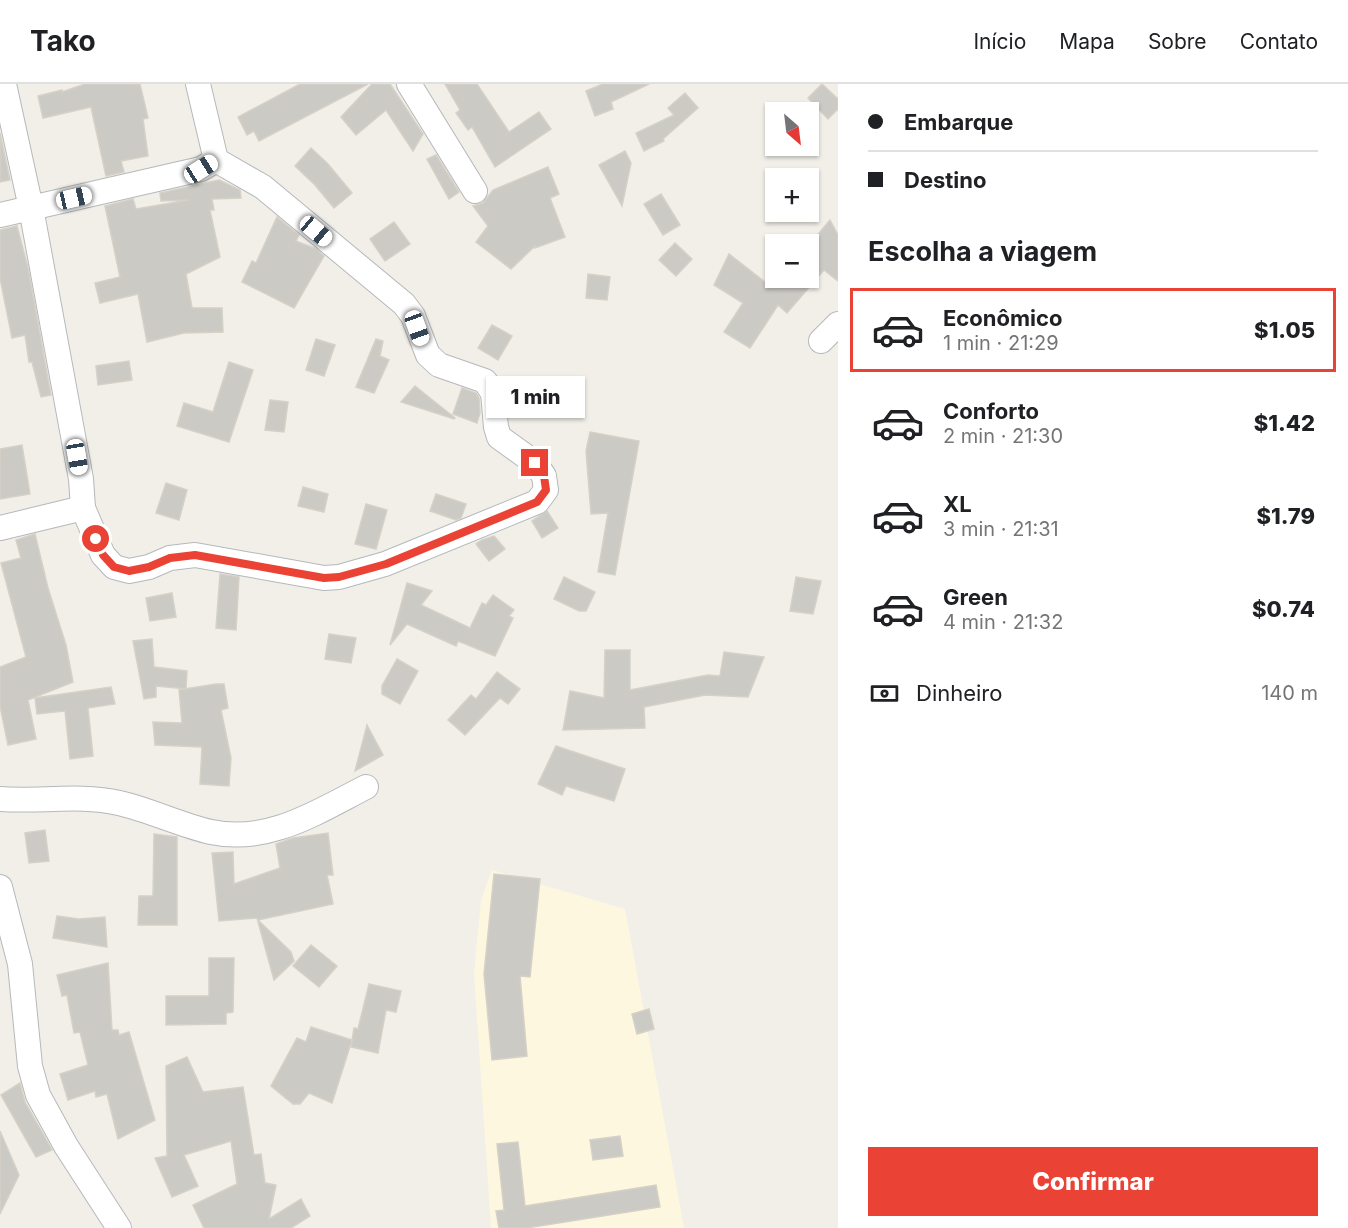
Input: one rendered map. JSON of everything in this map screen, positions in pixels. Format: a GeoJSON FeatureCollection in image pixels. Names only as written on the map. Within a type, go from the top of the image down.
{"type":"FeatureCollection","features":[{"type":"Feature","properties":{"kind":"street"},"geometry":{"type":"LineString","coordinates":[[4,84],[31,208],[81,479],[83,508],[103,555],[114,567],[129,571],[149,567],[170,558],[195,555],[324,578],[339,577],[386,564],[537,502],[546,490],[544,476],[535,463],[499,437],[492,393],[485,381],[439,366],[428,355],[412,316],[404,304],[263,187],[216,160],[198,84]]}},
{"type":"Feature","properties":{"kind":"street"},"geometry":{"type":"LineString","coordinates":[[409,84],[475,191]]}},
{"type":"Feature","properties":{"kind":"street"},"geometry":{"type":"LineString","coordinates":[[0,215],[201,169],[216,160]]}},
{"type":"Feature","properties":{"kind":"street"},"geometry":{"type":"LineString","coordinates":[[821,341],[838,324]]}},
{"type":"Feature","properties":{"kind":"street"},"geometry":{"type":"LineString","coordinates":[[0,528],[83,508]]}},
{"type":"Feature","properties":{"kind":"street"},"geometry":{"type":"LineString","coordinates":[[0,799],[111,801],[212,832],[250,835],[289,825],[366,787]]}},
{"type":"Feature","properties":{"kind":"street"},"geometry":{"type":"LineString","coordinates":[[0,887],[20,964],[30,1066],[38,1095],[66,1146],[119,1228]]}},
{"type":"Feature","properties":{"kind":"shaded area"},"geometry":{"type":"Polygon","coordinates":[[[492,870],[625,909],[684,1228],[491,1228],[474,974],[481,900],[492,870]]]}},
{"type":"Feature","properties":{"kind":"building"},"geometry":{"type":"Polygon","coordinates":[[[85,84],[140,84],[148,118],[143,119],[148,156],[121,161],[124,172],[106,176],[91,107],[43,118],[38,96],[62,90],[62,92],[85,84]]]}},
{"type":"Feature","properties":{"kind":"building"},"geometry":{"type":"Polygon","coordinates":[[[300,84],[368,84],[259,141],[254,131],[247,135],[238,117],[300,84]]]}},
{"type":"Feature","properties":{"kind":"building"},"geometry":{"type":"Polygon","coordinates":[[[372,84],[390,84],[423,134],[413,151],[386,110],[356,135],[341,117],[372,84]]]}},
{"type":"Feature","properties":{"kind":"building"},"geometry":{"type":"Polygon","coordinates":[[[445,84],[477,84],[509,132],[539,112],[551,129],[495,167],[472,127],[468,130],[456,113],[460,110],[445,84]]]}},
{"type":"Feature","properties":{"kind":"building"},"geometry":{"type":"Polygon","coordinates":[[[603,84],[649,84],[611,102],[613,109],[595,116],[586,91],[603,84]]]}},
{"type":"Feature","properties":{"kind":"building"},"geometry":{"type":"Polygon","coordinates":[[[822,84],[838,99],[838,109],[828,119],[819,110],[819,102],[812,102],[808,98],[822,84]]]}},
{"type":"Feature","properties":{"kind":"building"},"geometry":{"type":"Polygon","coordinates":[[[685,93],[698,108],[663,139],[664,141],[644,151],[636,133],[674,115],[668,108],[685,93]]]}},
{"type":"Feature","properties":{"kind":"building"},"geometry":{"type":"Polygon","coordinates":[[[0,133],[10,180],[0,182],[0,133]]]}},
{"type":"Feature","properties":{"kind":"building"},"geometry":{"type":"Polygon","coordinates":[[[311,148],[352,193],[334,208],[295,166],[311,148]]]}},
{"type":"Feature","properties":{"kind":"building"},"geometry":{"type":"Polygon","coordinates":[[[625,151],[631,163],[622,206],[599,165],[625,151]]]}},
{"type":"Feature","properties":{"kind":"building"},"geometry":{"type":"Polygon","coordinates":[[[436,155],[459,192],[449,199],[427,159],[436,155]]]}},
{"type":"Feature","properties":{"kind":"building"},"geometry":{"type":"Polygon","coordinates":[[[548,167],[559,194],[550,198],[565,237],[535,248],[535,246],[511,269],[476,242],[488,226],[473,206],[483,203],[493,190],[548,167]]]}},
{"type":"Feature","properties":{"kind":"building"},"geometry":{"type":"Polygon","coordinates":[[[219,180],[240,190],[241,198],[212,199],[214,210],[210,210],[220,257],[186,274],[192,308],[222,308],[223,332],[184,333],[147,342],[138,294],[100,303],[95,283],[120,277],[105,206],[133,199],[136,209],[189,200],[161,201],[160,193],[219,180]]]}},
{"type":"Feature","properties":{"kind":"building"},"geometry":{"type":"Polygon","coordinates":[[[661,194],[680,225],[663,235],[644,204],[661,194]]]}},
{"type":"Feature","properties":{"kind":"building"},"geometry":{"type":"Polygon","coordinates":[[[277,217],[299,235],[296,241],[316,249],[324,256],[294,308],[242,282],[252,261],[256,263],[277,217]]]}},
{"type":"Feature","properties":{"kind":"building"},"geometry":{"type":"Polygon","coordinates":[[[830,220],[838,235],[838,281],[824,270],[819,276],[818,234],[830,220]]]}},
{"type":"Feature","properties":{"kind":"building"},"geometry":{"type":"Polygon","coordinates":[[[394,222],[410,244],[385,261],[370,239],[394,222]]]}},
{"type":"Feature","properties":{"kind":"building"},"geometry":{"type":"Polygon","coordinates":[[[17,226],[28,268],[51,395],[41,397],[32,362],[29,362],[25,335],[12,338],[0,278],[0,230],[17,226]]]}},
{"type":"Feature","properties":{"kind":"building"},"geometry":{"type":"Polygon","coordinates":[[[675,243],[692,259],[676,276],[659,260],[675,243]]]}},
{"type":"Feature","properties":{"kind":"building"},"geometry":{"type":"Polygon","coordinates":[[[729,254],[765,282],[765,288],[809,288],[787,313],[778,305],[750,348],[724,332],[743,303],[714,285],[729,254]]]}},
{"type":"Feature","properties":{"kind":"building"},"geometry":{"type":"Polygon","coordinates":[[[588,274],[610,277],[607,300],[586,298],[588,274]]]}},
{"type":"Feature","properties":{"kind":"building"},"geometry":{"type":"Polygon","coordinates":[[[492,325],[512,336],[498,360],[478,348],[492,325]]]}},
{"type":"Feature","properties":{"kind":"building"},"geometry":{"type":"Polygon","coordinates":[[[316,339],[335,345],[324,376],[306,370],[316,339]]]}},
{"type":"Feature","properties":{"kind":"building"},"geometry":{"type":"Polygon","coordinates":[[[376,339],[383,341],[380,356],[389,360],[374,393],[356,387],[376,339]]]}},
{"type":"Feature","properties":{"kind":"building"},"geometry":{"type":"Polygon","coordinates":[[[129,361],[132,380],[98,385],[96,366],[129,361]]]}},
{"type":"Feature","properties":{"kind":"building"},"geometry":{"type":"Polygon","coordinates":[[[229,362],[253,370],[229,442],[177,426],[184,403],[213,412],[229,362]]]}},
{"type":"Feature","properties":{"kind":"building"},"geometry":{"type":"Polygon","coordinates":[[[415,386],[455,418],[401,402],[415,386]]]}},
{"type":"Feature","properties":{"kind":"building"},"geometry":{"type":"Polygon","coordinates":[[[462,388],[476,393],[479,398],[480,413],[477,423],[453,414],[462,388]]]}},
{"type":"Feature","properties":{"kind":"building"},"geometry":{"type":"Polygon","coordinates":[[[270,400],[288,402],[284,432],[265,430],[270,400]]]}},
{"type":"Feature","properties":{"kind":"building"},"geometry":{"type":"Polygon","coordinates":[[[590,432],[639,441],[615,575],[598,572],[608,513],[591,514],[586,451],[590,432]]]}},
{"type":"Feature","properties":{"kind":"building"},"geometry":{"type":"Polygon","coordinates":[[[22,445],[30,494],[0,499],[0,449],[22,445]]]}},
{"type":"Feature","properties":{"kind":"building"},"geometry":{"type":"Polygon","coordinates":[[[166,483],[187,490],[179,520],[156,513],[166,483]]]}},
{"type":"Feature","properties":{"kind":"building"},"geometry":{"type":"Polygon","coordinates":[[[303,487],[328,494],[324,512],[298,506],[303,487]]]}},
{"type":"Feature","properties":{"kind":"building"},"geometry":{"type":"Polygon","coordinates":[[[436,494],[466,504],[461,518],[456,520],[430,511],[436,494]]]}},
{"type":"Feature","properties":{"kind":"building"},"geometry":{"type":"Polygon","coordinates":[[[366,504],[387,510],[376,549],[355,544],[366,504]]]}},
{"type":"Feature","properties":{"kind":"building"},"geometry":{"type":"Polygon","coordinates":[[[547,511],[558,528],[542,538],[532,521],[547,511]]]}},
{"type":"Feature","properties":{"kind":"building"},"geometry":{"type":"Polygon","coordinates":[[[35,534],[48,588],[66,645],[73,682],[28,700],[36,739],[8,745],[0,706],[0,667],[26,657],[1,563],[21,558],[16,540],[35,534]]]}},
{"type":"Feature","properties":{"kind":"building"},"geometry":{"type":"Polygon","coordinates":[[[494,536],[505,549],[489,561],[476,544],[494,536]]]}},
{"type":"Feature","properties":{"kind":"building"},"geometry":{"type":"Polygon","coordinates":[[[220,574],[239,577],[236,630],[216,628],[220,574]]]}},
{"type":"Feature","properties":{"kind":"building"},"geometry":{"type":"Polygon","coordinates":[[[564,577],[595,592],[586,611],[579,611],[554,599],[564,577]]]}},
{"type":"Feature","properties":{"kind":"building"},"geometry":{"type":"Polygon","coordinates":[[[796,577],[821,581],[813,614],[790,611],[796,577]]]}},
{"type":"Feature","properties":{"kind":"building"},"geometry":{"type":"Polygon","coordinates":[[[407,583],[432,591],[421,605],[470,628],[482,603],[486,605],[493,595],[514,610],[509,616],[513,618],[495,656],[458,641],[456,646],[407,624],[390,645],[407,583]]]}},
{"type":"Feature","properties":{"kind":"building"},"geometry":{"type":"Polygon","coordinates":[[[172,593],[176,617],[150,621],[146,598],[172,593]]]}},
{"type":"Feature","properties":{"kind":"building"},"geometry":{"type":"Polygon","coordinates":[[[329,634],[356,638],[351,663],[325,659],[329,634]]]}},
{"type":"Feature","properties":{"kind":"building"},"geometry":{"type":"Polygon","coordinates":[[[152,639],[154,667],[187,671],[186,689],[156,686],[156,697],[144,699],[133,641],[152,639]]]}},
{"type":"Feature","properties":{"kind":"building"},"geometry":{"type":"Polygon","coordinates":[[[605,650],[630,650],[630,690],[708,675],[720,676],[724,652],[764,657],[748,697],[705,695],[644,707],[645,728],[563,730],[570,691],[604,698],[605,650]]]}},
{"type":"Feature","properties":{"kind":"building"},"geometry":{"type":"Polygon","coordinates":[[[397,659],[418,671],[400,704],[382,694],[382,686],[397,659]]]}},
{"type":"Feature","properties":{"kind":"building"},"geometry":{"type":"Polygon","coordinates":[[[497,672],[520,689],[508,704],[500,698],[465,735],[448,720],[471,695],[476,699],[497,672]]]}},
{"type":"Feature","properties":{"kind":"building"},"geometry":{"type":"Polygon","coordinates":[[[224,684],[228,708],[221,710],[231,758],[229,786],[200,784],[202,747],[155,745],[153,722],[182,723],[179,690],[224,684]]]}},
{"type":"Feature","properties":{"kind":"building"},"geometry":{"type":"Polygon","coordinates":[[[111,687],[115,704],[88,708],[93,756],[70,759],[65,711],[37,714],[35,698],[111,687]]]}},
{"type":"Feature","properties":{"kind":"building"},"geometry":{"type":"Polygon","coordinates":[[[367,725],[383,755],[355,771],[367,725]]]}},
{"type":"Feature","properties":{"kind":"building"},"geometry":{"type":"Polygon","coordinates":[[[556,746],[625,769],[614,801],[566,786],[562,795],[538,784],[556,746]]]}},
{"type":"Feature","properties":{"kind":"building"},"geometry":{"type":"Polygon","coordinates":[[[45,830],[49,861],[29,863],[25,833],[45,830]]]}},
{"type":"Feature","properties":{"kind":"building"},"geometry":{"type":"Polygon","coordinates":[[[328,833],[333,875],[327,875],[333,904],[258,920],[291,952],[294,961],[274,980],[257,918],[219,921],[212,853],[233,852],[234,884],[280,868],[276,844],[293,838],[328,833]]]}},
{"type":"Feature","properties":{"kind":"building"},"geometry":{"type":"Polygon","coordinates":[[[154,834],[177,837],[177,925],[138,925],[139,896],[153,896],[154,834]]]}},
{"type":"Feature","properties":{"kind":"building"},"geometry":{"type":"Polygon","coordinates":[[[494,874],[540,879],[530,977],[520,976],[527,1056],[492,1060],[484,974],[494,874]]]}},
{"type":"Feature","properties":{"kind":"building"},"geometry":{"type":"Polygon","coordinates":[[[57,916],[79,919],[105,917],[107,947],[53,938],[57,916]]]}},
{"type":"Feature","properties":{"kind":"building"},"geometry":{"type":"Polygon","coordinates":[[[311,945],[337,966],[319,987],[293,966],[311,945]]]}},
{"type":"Feature","properties":{"kind":"building"},"geometry":{"type":"Polygon","coordinates":[[[209,958],[234,958],[233,1012],[226,1013],[226,1024],[166,1025],[166,996],[209,996],[209,958]]]}},
{"type":"Feature","properties":{"kind":"building"},"geometry":{"type":"Polygon","coordinates":[[[108,963],[112,1030],[118,1030],[119,1035],[129,1032],[155,1120],[118,1139],[107,1094],[96,1097],[95,1091],[68,1100],[60,1074],[88,1065],[80,1032],[74,1033],[67,995],[62,996],[57,975],[108,963]]]}},
{"type":"Feature","properties":{"kind":"building"},"geometry":{"type":"Polygon","coordinates":[[[369,984],[401,991],[396,1012],[386,1010],[378,1053],[351,1047],[354,1028],[358,1029],[369,984]]]}},
{"type":"Feature","properties":{"kind":"building"},"geometry":{"type":"Polygon","coordinates":[[[649,1009],[654,1029],[637,1034],[632,1014],[649,1009]]]}},
{"type":"Feature","properties":{"kind":"building"},"geometry":{"type":"Polygon","coordinates":[[[311,1027],[352,1040],[332,1103],[309,1093],[300,1104],[293,1104],[271,1086],[297,1038],[306,1042],[311,1027]]]}},
{"type":"Feature","properties":{"kind":"building"},"geometry":{"type":"Polygon","coordinates":[[[187,1057],[203,1092],[243,1087],[254,1155],[261,1154],[265,1183],[276,1185],[269,1219],[301,1199],[310,1216],[291,1228],[204,1228],[193,1205],[237,1184],[231,1141],[184,1155],[198,1186],[172,1197],[155,1158],[167,1156],[166,1066],[187,1057]]]}},
{"type":"Feature","properties":{"kind":"building"},"geometry":{"type":"Polygon","coordinates":[[[20,1083],[25,1102],[52,1150],[36,1157],[1,1095],[20,1083]]]}},
{"type":"Feature","properties":{"kind":"building"},"geometry":{"type":"Polygon","coordinates":[[[0,1131],[19,1175],[0,1214],[0,1131]]]}},
{"type":"Feature","properties":{"kind":"building"},"geometry":{"type":"Polygon","coordinates":[[[620,1136],[623,1156],[593,1160],[590,1140],[620,1136]]]}},
{"type":"Feature","properties":{"kind":"building"},"geometry":{"type":"Polygon","coordinates":[[[518,1142],[525,1206],[656,1185],[660,1207],[527,1228],[499,1228],[496,1211],[504,1210],[497,1144],[518,1142]]]}},
{"type":"Feature","properties":{"kind":"route"},"geometry":{"type":"LineString","coordinates":[[96,539],[103,555],[114,567],[129,571],[149,567],[170,558],[195,555],[324,578],[339,577],[386,564],[537,502],[546,490],[544,476],[535,463]]}}]}
